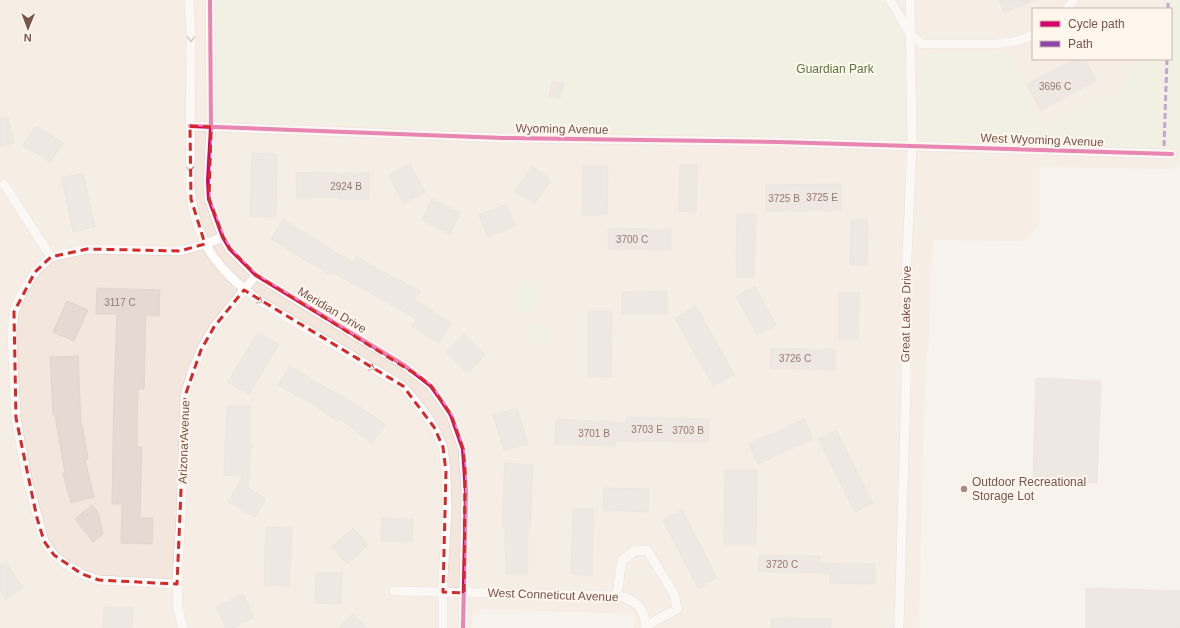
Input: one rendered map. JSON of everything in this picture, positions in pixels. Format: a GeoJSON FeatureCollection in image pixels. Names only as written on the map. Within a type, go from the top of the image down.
{"type":"FeatureCollection","features":[{"type":"Feature","properties":{"kind":"street"},"geometry":{"type":"LineString","coordinates":[[190,0],[191,199],[200,234],[218,264],[244,290],[263,303],[403,386],[434,427],[444,447],[446,472],[447,510],[443,592],[443,628]]}},
{"type":"Feature","properties":{"kind":"street","name":"Meridian Drive"},"geometry":{"type":"LineString","coordinates":[[210,0],[211,127],[208,181],[209,199],[222,237],[230,249],[256,275],[404,366],[430,386],[451,415],[463,449],[465,471],[466,518],[463,628]]}},
{"type":"Feature","properties":{"kind":"street"},"geometry":{"type":"LineString","coordinates":[[890,0],[911,35],[922,44],[996,44],[1017,41],[1032,35]]}},
{"type":"Feature","properties":{"kind":"street","name":"Great Lakes Drive"},"geometry":{"type":"LineString","coordinates":[[899,628],[906,386],[906,279],[912,146],[910,0]]}},
{"type":"Feature","properties":{"kind":"street","name":"Wyoming Avenue"},"geometry":{"type":"LineString","coordinates":[[190,126],[502,138],[778,142],[912,146]]}},
{"type":"Feature","properties":{"kind":"street","name":"West Wyoming Avenue"},"geometry":{"type":"LineString","coordinates":[[912,146],[1172,154]]}},
{"type":"Feature","properties":{"kind":"street"},"geometry":{"type":"LineString","coordinates":[[4,184],[51,257]]}},
{"type":"Feature","properties":{"kind":"street"},"geometry":{"type":"LineString","coordinates":[[177,584],[99,580],[82,574],[68,566],[54,554],[44,541],[27,478],[16,418],[12,334],[14,312],[21,295],[35,272],[51,257],[87,249],[180,251],[206,244],[222,237]]}},
{"type":"Feature","properties":{"kind":"street","name":"Arizona Avenue"},"geometry":{"type":"LineString","coordinates":[[183,628],[178,609],[177,584],[186,396],[191,375],[201,350],[214,327],[256,275]]}},
{"type":"Feature","properties":{"kind":"street"},"geometry":{"type":"LineString","coordinates":[[617,596],[622,560],[635,551],[647,550],[674,594],[677,609],[646,627]]}},
{"type":"Feature","properties":{"kind":"street","name":"West Conneticut Avenue"},"geometry":{"type":"LineString","coordinates":[[394,591],[628,597],[637,605],[644,615],[646,627]]}},
{"type":"Feature","properties":{"kind":"highlighted area"},"geometry":{"type":"Polygon","coordinates":[[[190,126],[211,127],[209,199],[223,237],[230,249],[256,275],[417,375],[431,386],[451,415],[463,449],[465,471],[464,593],[443,592],[446,472],[443,447],[434,427],[403,386],[244,290],[214,327],[201,350],[185,396],[177,584],[99,580],[82,574],[54,555],[44,541],[37,518],[16,418],[14,312],[35,272],[51,257],[87,249],[180,251],[205,244],[191,199],[190,126]]]}},
{"type":"Feature","properties":{"kind":"shaded area"},"geometry":{"type":"Polygon","coordinates":[[[0,0],[1180,0],[1180,165],[1171,169],[1039,167],[1039,227],[1021,241],[933,240],[929,350],[926,351],[919,628],[634,628],[635,614],[483,609],[472,615],[471,628],[0,628],[0,0]]]}},
{"type":"Feature","properties":{"kind":"green space","name":"Guardian Park"},"geometry":{"type":"Polygon","coordinates":[[[214,0],[884,0],[907,28],[906,134],[903,140],[864,140],[369,126],[216,120],[214,0]]]}},
{"type":"Feature","properties":{"kind":"green space"},"geometry":{"type":"Polygon","coordinates":[[[1166,0],[1180,0],[1180,149],[925,142],[919,137],[920,64],[923,57],[927,53],[1012,51],[1042,126],[1118,92],[1141,60],[1172,60],[1172,8],[1166,8],[1166,0]]]}},
{"type":"Feature","properties":{"kind":"green space"},"geometry":{"type":"Polygon","coordinates":[[[516,281],[540,282],[539,312],[533,312],[532,319],[528,319],[527,312],[515,312],[516,281]]]}},
{"type":"Feature","properties":{"kind":"green space"},"geometry":{"type":"Polygon","coordinates":[[[529,324],[554,325],[553,346],[529,346],[529,324]]]}},
{"type":"Feature","properties":{"kind":"building"},"geometry":{"type":"Polygon","coordinates":[[[999,0],[1035,0],[1004,13],[999,0]]]}},
{"type":"Feature","properties":{"kind":"building"},"geometry":{"type":"Polygon","coordinates":[[[1075,60],[1086,60],[1096,81],[1040,110],[1027,84],[1075,60]]]}},
{"type":"Feature","properties":{"kind":"building"},"geometry":{"type":"Polygon","coordinates":[[[552,81],[563,83],[560,98],[549,96],[552,81]]]}},
{"type":"Feature","properties":{"kind":"building"},"geometry":{"type":"Polygon","coordinates":[[[8,117],[14,143],[0,146],[0,119],[8,117]]]}},
{"type":"Feature","properties":{"kind":"building"},"geometry":{"type":"Polygon","coordinates":[[[36,126],[63,143],[50,162],[23,145],[36,126]]]}},
{"type":"Feature","properties":{"kind":"building"},"geometry":{"type":"Polygon","coordinates":[[[252,153],[277,154],[276,217],[250,216],[252,153]]]}},
{"type":"Feature","properties":{"kind":"building"},"geometry":{"type":"Polygon","coordinates":[[[410,164],[425,192],[404,203],[389,175],[410,164]]]}},
{"type":"Feature","properties":{"kind":"building"},"geometry":{"type":"Polygon","coordinates":[[[680,165],[697,165],[696,212],[679,211],[680,165]]]}},
{"type":"Feature","properties":{"kind":"building"},"geometry":{"type":"Polygon","coordinates":[[[532,166],[551,180],[534,204],[515,191],[532,166]]]}},
{"type":"Feature","properties":{"kind":"building"},"geometry":{"type":"Polygon","coordinates":[[[583,166],[608,166],[607,215],[582,215],[583,166]]]}},
{"type":"Feature","properties":{"kind":"building"},"geometry":{"type":"Polygon","coordinates":[[[327,172],[327,174],[369,173],[369,199],[338,199],[338,197],[297,198],[296,173],[327,172]]]}},
{"type":"Feature","properties":{"kind":"building"},"geometry":{"type":"Polygon","coordinates":[[[83,173],[95,227],[73,232],[62,178],[83,173]]]}},
{"type":"Feature","properties":{"kind":"building"},"geometry":{"type":"Polygon","coordinates":[[[841,184],[841,210],[766,211],[766,185],[841,184]]]}},
{"type":"Feature","properties":{"kind":"building"},"geometry":{"type":"Polygon","coordinates":[[[432,199],[460,213],[450,234],[422,220],[432,199]]]}},
{"type":"Feature","properties":{"kind":"building"},"geometry":{"type":"Polygon","coordinates":[[[506,204],[515,225],[488,237],[479,215],[506,204]]]}},
{"type":"Feature","properties":{"kind":"building"},"geometry":{"type":"Polygon","coordinates":[[[737,214],[756,214],[754,277],[736,277],[737,214]]]}},
{"type":"Feature","properties":{"kind":"building"},"geometry":{"type":"Polygon","coordinates":[[[283,219],[353,263],[356,257],[420,291],[415,300],[451,323],[439,343],[412,326],[417,319],[334,273],[332,276],[271,239],[283,219]]]}},
{"type":"Feature","properties":{"kind":"building"},"geometry":{"type":"Polygon","coordinates":[[[851,219],[868,219],[867,265],[850,265],[851,219]]]}},
{"type":"Feature","properties":{"kind":"building"},"geometry":{"type":"Polygon","coordinates":[[[608,228],[671,230],[671,250],[608,249],[608,228]]]}},
{"type":"Feature","properties":{"kind":"building"},"geometry":{"type":"Polygon","coordinates":[[[755,286],[776,325],[757,335],[736,296],[755,286]]]}},
{"type":"Feature","properties":{"kind":"building"},"geometry":{"type":"Polygon","coordinates":[[[97,288],[160,290],[159,316],[146,315],[144,389],[138,389],[137,447],[142,447],[140,518],[153,518],[152,544],[121,543],[122,504],[112,504],[117,314],[96,314],[97,288]]]}},
{"type":"Feature","properties":{"kind":"building"},"geometry":{"type":"Polygon","coordinates":[[[667,291],[667,314],[622,314],[622,292],[667,291]]]}},
{"type":"Feature","properties":{"kind":"building"},"geometry":{"type":"Polygon","coordinates":[[[839,292],[859,292],[858,339],[839,339],[839,292]]]}},
{"type":"Feature","properties":{"kind":"building"},"geometry":{"type":"Polygon","coordinates":[[[67,301],[88,310],[74,341],[53,332],[67,301]]]}},
{"type":"Feature","properties":{"kind":"building"},"geometry":{"type":"Polygon","coordinates":[[[696,306],[734,374],[713,386],[675,318],[696,306]]]}},
{"type":"Feature","properties":{"kind":"building"},"geometry":{"type":"Polygon","coordinates":[[[588,311],[612,311],[611,377],[588,376],[588,311]]]}},
{"type":"Feature","properties":{"kind":"building"},"geometry":{"type":"Polygon","coordinates":[[[258,332],[279,344],[249,394],[228,382],[258,332]]]}},
{"type":"Feature","properties":{"kind":"building"},"geometry":{"type":"Polygon","coordinates":[[[464,334],[485,355],[467,373],[446,352],[464,334]]]}},
{"type":"Feature","properties":{"kind":"building"},"geometry":{"type":"Polygon","coordinates":[[[771,348],[835,350],[835,370],[770,368],[771,348]]]}},
{"type":"Feature","properties":{"kind":"building"},"geometry":{"type":"Polygon","coordinates":[[[78,356],[81,424],[88,459],[85,460],[94,497],[71,503],[63,474],[65,473],[55,415],[53,415],[50,357],[78,356]]]}},
{"type":"Feature","properties":{"kind":"building"},"geometry":{"type":"Polygon","coordinates":[[[289,366],[360,407],[385,425],[372,443],[339,418],[337,421],[314,405],[278,385],[289,366]]]}},
{"type":"Feature","properties":{"kind":"building"},"geometry":{"type":"Polygon","coordinates":[[[1036,378],[1101,381],[1097,483],[1033,481],[1036,378]]]}},
{"type":"Feature","properties":{"kind":"building"},"geometry":{"type":"Polygon","coordinates":[[[227,406],[250,406],[251,444],[248,488],[266,499],[255,517],[228,502],[243,476],[224,475],[227,406]]]}},
{"type":"Feature","properties":{"kind":"building"},"geometry":{"type":"Polygon","coordinates":[[[517,408],[528,444],[504,450],[493,415],[517,408]]]}},
{"type":"Feature","properties":{"kind":"building"},"geometry":{"type":"Polygon","coordinates":[[[626,417],[709,419],[708,442],[616,441],[616,446],[555,444],[556,419],[626,423],[626,417]]]}},
{"type":"Feature","properties":{"kind":"building"},"geometry":{"type":"Polygon","coordinates":[[[804,419],[813,439],[758,464],[749,444],[804,419]]]}},
{"type":"Feature","properties":{"kind":"building"},"geometry":{"type":"Polygon","coordinates":[[[836,430],[873,503],[855,512],[818,439],[836,430]]]}},
{"type":"Feature","properties":{"kind":"building"},"geometry":{"type":"Polygon","coordinates":[[[505,463],[533,465],[530,528],[528,528],[528,574],[506,574],[505,527],[502,527],[505,463]]]}},
{"type":"Feature","properties":{"kind":"building"},"geometry":{"type":"Polygon","coordinates":[[[725,470],[757,470],[756,544],[724,544],[725,470]]]}},
{"type":"Feature","properties":{"kind":"building"},"geometry":{"type":"Polygon","coordinates":[[[604,488],[649,489],[648,512],[603,510],[604,488]]]}},
{"type":"Feature","properties":{"kind":"building"},"geometry":{"type":"Polygon","coordinates":[[[92,505],[98,512],[103,534],[93,542],[75,519],[92,505]]]}},
{"type":"Feature","properties":{"kind":"building"},"geometry":{"type":"Polygon","coordinates":[[[573,509],[593,509],[592,575],[571,574],[573,509]]]}},
{"type":"Feature","properties":{"kind":"building"},"geometry":{"type":"Polygon","coordinates":[[[682,510],[717,578],[698,588],[663,520],[682,510]]]}},
{"type":"Feature","properties":{"kind":"building"},"geometry":{"type":"Polygon","coordinates":[[[382,518],[413,519],[412,542],[381,541],[382,518]]]}},
{"type":"Feature","properties":{"kind":"building"},"geometry":{"type":"Polygon","coordinates":[[[266,527],[292,528],[289,586],[264,585],[266,527]]]}},
{"type":"Feature","properties":{"kind":"building"},"geometry":{"type":"Polygon","coordinates":[[[353,528],[368,545],[347,564],[332,547],[353,528]]]}},
{"type":"Feature","properties":{"kind":"building"},"geometry":{"type":"Polygon","coordinates":[[[759,555],[820,556],[820,563],[875,564],[875,584],[830,583],[830,573],[758,572],[759,555]]]}},
{"type":"Feature","properties":{"kind":"building"},"geometry":{"type":"Polygon","coordinates":[[[6,562],[23,588],[6,599],[0,590],[0,566],[6,562]]]}},
{"type":"Feature","properties":{"kind":"building"},"geometry":{"type":"Polygon","coordinates":[[[316,573],[342,573],[341,604],[315,603],[316,573]]]}},
{"type":"Feature","properties":{"kind":"building"},"geometry":{"type":"Polygon","coordinates":[[[1086,588],[1180,591],[1180,628],[1086,628],[1086,588]]]}},
{"type":"Feature","properties":{"kind":"building"},"geometry":{"type":"Polygon","coordinates":[[[243,594],[254,618],[232,628],[226,628],[216,607],[243,594]]]}},
{"type":"Feature","properties":{"kind":"building"},"geometry":{"type":"Polygon","coordinates":[[[104,607],[133,608],[132,628],[103,628],[104,607]]]}},
{"type":"Feature","properties":{"kind":"building"},"geometry":{"type":"Polygon","coordinates":[[[353,614],[367,628],[338,628],[353,614]]]}},
{"type":"Feature","properties":{"kind":"building"},"geometry":{"type":"Polygon","coordinates":[[[771,618],[831,619],[831,628],[771,628],[771,618]]]}},
{"type":"Feature","properties":{"kind":"marked path"},"geometry":{"type":"LineString","coordinates":[[1168,0],[1168,8]]}},
{"type":"Feature","properties":{"kind":"marked path"},"geometry":{"type":"LineString","coordinates":[[1164,146],[1167,60]]}},
{"type":"Feature","properties":{"kind":"cycle path"},"geometry":{"type":"LineString","coordinates":[[210,0],[211,127],[208,181],[209,199],[223,237],[230,249],[256,275],[404,365],[431,386],[451,415],[463,449],[466,492],[463,628]]}},
{"type":"Feature","properties":{"kind":"cycle path"},"geometry":{"type":"LineString","coordinates":[[190,126],[503,138],[778,142],[1172,154]]}},
{"type":"Feature","properties":{"kind":"place","name":"Outdoor Recreational Storage Lot"},"geometry":{"type":"Point","coordinates":[964,489]}}]}
